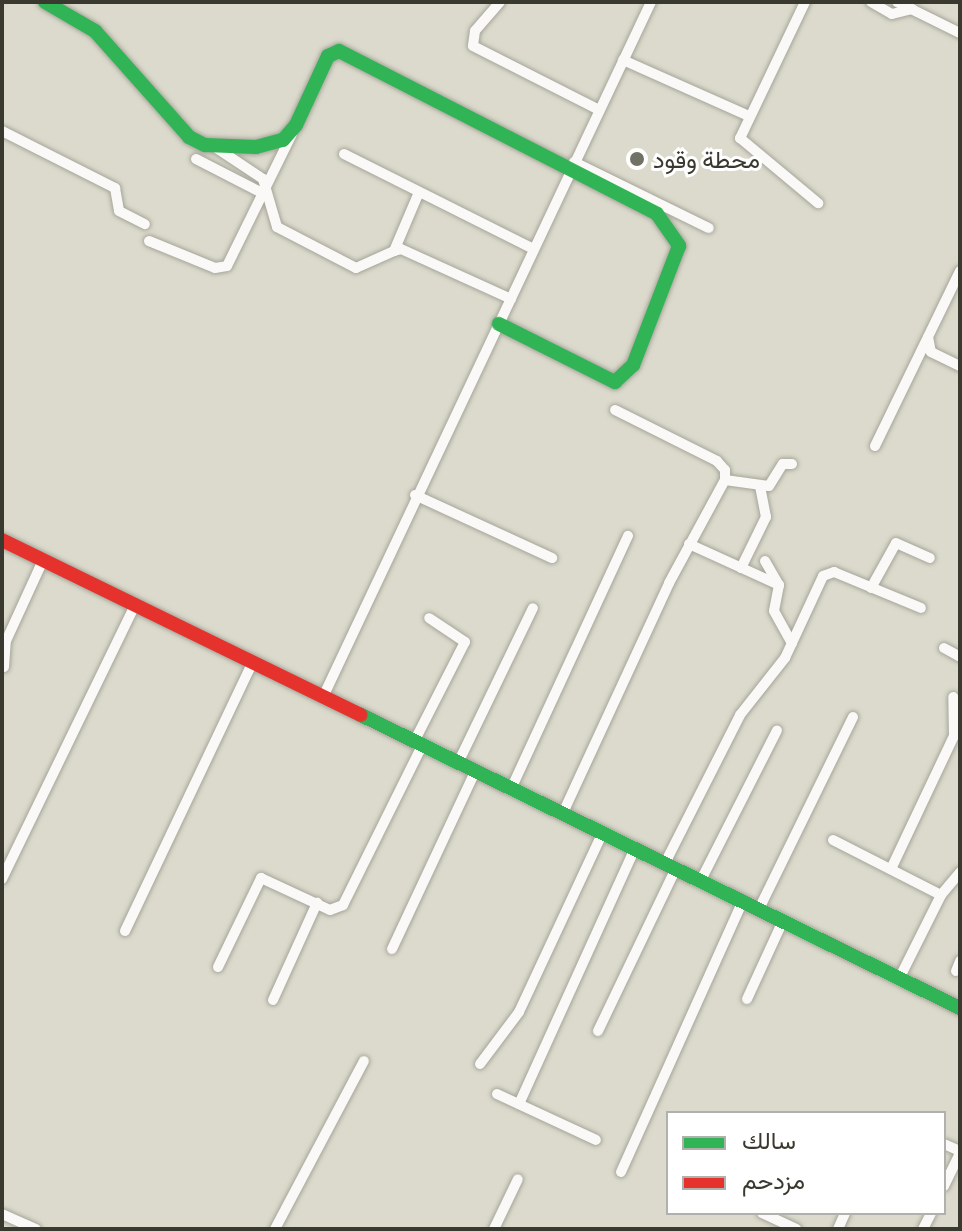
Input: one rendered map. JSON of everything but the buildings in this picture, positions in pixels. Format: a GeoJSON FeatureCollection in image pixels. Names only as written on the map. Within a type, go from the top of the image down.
{"type":"FeatureCollection","features":[{"type":"Feature","properties":{"kind":"street"},"geometry":{"type":"LineString","coordinates":[[45,2],[95,31],[189,137],[215,147],[257,174],[272,216],[286,233],[356,268],[401,249],[511,299]]}},
{"type":"Feature","properties":{"kind":"street"},"geometry":{"type":"LineString","coordinates":[[500,2],[475,31],[473,46],[599,110]]}},
{"type":"Feature","properties":{"kind":"street"},"geometry":{"type":"LineString","coordinates":[[323,697],[415,495],[651,2]]}},
{"type":"Feature","properties":{"kind":"street"},"geometry":{"type":"LineString","coordinates":[[805,2],[740,138],[818,203]]}},
{"type":"Feature","properties":{"kind":"street"},"geometry":{"type":"LineString","coordinates":[[871,2],[892,14],[912,9]]}},
{"type":"Feature","properties":{"kind":"street"},"geometry":{"type":"LineString","coordinates":[[897,2],[960,33]]}},
{"type":"Feature","properties":{"kind":"street"},"geometry":{"type":"LineString","coordinates":[[149,241],[215,268],[227,266],[328,56],[339,51],[709,228]]}},
{"type":"Feature","properties":{"kind":"street"},"geometry":{"type":"LineString","coordinates":[[623,60],[749,116]]}},
{"type":"Feature","properties":{"kind":"street"},"geometry":{"type":"LineString","coordinates":[[215,147],[273,144],[296,125]]}},
{"type":"Feature","properties":{"kind":"street"},"geometry":{"type":"LineString","coordinates":[[2,131],[115,188],[119,211],[145,224]]}},
{"type":"Feature","properties":{"kind":"street"},"geometry":{"type":"LineString","coordinates":[[344,154],[534,249]]}},
{"type":"Feature","properties":{"kind":"street"},"geometry":{"type":"LineString","coordinates":[[196,159],[265,190]]}},
{"type":"Feature","properties":{"kind":"street"},"geometry":{"type":"LineString","coordinates":[[499,324],[615,382],[633,365],[680,249],[657,214],[572,165]]}},
{"type":"Feature","properties":{"kind":"street"},"geometry":{"type":"LineString","coordinates":[[394,251],[419,192]]}},
{"type":"Feature","properties":{"kind":"street"},"geometry":{"type":"LineString","coordinates":[[875,446],[960,271]]}},
{"type":"Feature","properties":{"kind":"street"},"geometry":{"type":"LineString","coordinates":[[928,337],[931,352],[960,366]]}},
{"type":"Feature","properties":{"kind":"street"},"geometry":{"type":"LineString","coordinates":[[562,815],[689,544],[725,480],[725,470],[717,461],[615,410]]}},
{"type":"Feature","properties":{"kind":"street"},"geometry":{"type":"LineString","coordinates":[[725,480],[769,486],[783,464],[792,464]]}},
{"type":"Feature","properties":{"kind":"street"},"geometry":{"type":"LineString","coordinates":[[741,568],[766,517],[760,486]]}},
{"type":"Feature","properties":{"kind":"street"},"geometry":{"type":"LineString","coordinates":[[415,495],[552,558]]}},
{"type":"Feature","properties":{"kind":"street"},"geometry":{"type":"LineString","coordinates":[[511,789],[628,536]]}},
{"type":"Feature","properties":{"kind":"street"},"geometry":{"type":"LineString","coordinates":[[2,540],[960,1008]]}},
{"type":"Feature","properties":{"kind":"street"},"geometry":{"type":"LineString","coordinates":[[871,588],[896,543],[930,558]]}},
{"type":"Feature","properties":{"kind":"street"},"geometry":{"type":"LineString","coordinates":[[689,544],[779,585]]}},
{"type":"Feature","properties":{"kind":"street"},"geometry":{"type":"LineString","coordinates":[[4,667],[6,641],[43,560]]}},
{"type":"Feature","properties":{"kind":"street"},"geometry":{"type":"LineString","coordinates":[[765,561],[779,585],[774,611],[792,643]]}},
{"type":"Feature","properties":{"kind":"street"},"geometry":{"type":"LineString","coordinates":[[598,1031],[669,867],[740,715],[776,675],[828,572],[921,608]]}},
{"type":"Feature","properties":{"kind":"street"},"geometry":{"type":"LineString","coordinates":[[2,879],[135,605]]}},
{"type":"Feature","properties":{"kind":"street"},"geometry":{"type":"LineString","coordinates":[[458,763],[533,608]]}},
{"type":"Feature","properties":{"kind":"street"},"geometry":{"type":"LineString","coordinates":[[218,967],[261,878],[337,909],[349,896],[465,642],[429,618]]}},
{"type":"Feature","properties":{"kind":"street"},"geometry":{"type":"LineString","coordinates":[[944,648],[960,657]]}},
{"type":"Feature","properties":{"kind":"street"},"geometry":{"type":"LineString","coordinates":[[125,931],[253,662]]}},
{"type":"Feature","properties":{"kind":"street"},"geometry":{"type":"LineString","coordinates":[[891,869],[954,736],[953,697]]}},
{"type":"Feature","properties":{"kind":"street"},"geometry":{"type":"LineString","coordinates":[[758,911],[853,717]]}},
{"type":"Feature","properties":{"kind":"street"},"geometry":{"type":"LineString","coordinates":[[700,882],[777,730]]}},
{"type":"Feature","properties":{"kind":"street"},"geometry":{"type":"LineString","coordinates":[[392,949],[475,772]]}},
{"type":"Feature","properties":{"kind":"street"},"geometry":{"type":"LineString","coordinates":[[480,1064],[519,1012],[602,834]]}},
{"type":"Feature","properties":{"kind":"street"},"geometry":{"type":"LineString","coordinates":[[833,840],[941,895]]}},
{"type":"Feature","properties":{"kind":"street"},"geometry":{"type":"LineString","coordinates":[[519,1104],[634,850]]}},
{"type":"Feature","properties":{"kind":"street"},"geometry":{"type":"LineString","coordinates":[[899,979],[941,895],[960,872]]}},
{"type":"Feature","properties":{"kind":"street"},"geometry":{"type":"LineString","coordinates":[[273,1000],[317,903]]}},
{"type":"Feature","properties":{"kind":"street"},"geometry":{"type":"LineString","coordinates":[[621,1172],[742,903]]}},
{"type":"Feature","properties":{"kind":"street"},"geometry":{"type":"LineString","coordinates":[[747,999],[782,923]]}},
{"type":"Feature","properties":{"kind":"street"},"geometry":{"type":"LineString","coordinates":[[275,1229],[364,1061]]}},
{"type":"Feature","properties":{"kind":"street"},"geometry":{"type":"LineString","coordinates":[[497,1094],[596,1140]]}},
{"type":"Feature","properties":{"kind":"street"},"geometry":{"type":"LineString","coordinates":[[946,1182],[959,1157]]}},
{"type":"Feature","properties":{"kind":"street"},"geometry":{"type":"LineString","coordinates":[[494,1229],[518,1179]]}},
{"type":"Feature","properties":{"kind":"street"},"geometry":{"type":"LineString","coordinates":[[2,1214],[36,1229]]}},
{"type":"Feature","properties":{"kind":"street"},"geometry":{"type":"LineString","coordinates":[[766,1215],[796,1229]]}},
{"type":"Feature","properties":{"kind":"traffic: fast"},"geometry":{"type":"LineString","coordinates":[[45,2],[95,31],[189,137],[205,145],[256,147],[283,140],[296,125],[328,56],[339,51],[657,214],[679,246],[633,365],[615,382],[499,324]]}},
{"type":"Feature","properties":{"kind":"traffic: fast"},"geometry":{"type":"LineString","coordinates":[[361,715],[960,1008]]}},
{"type":"Feature","properties":{"kind":"traffic: jam"},"geometry":{"type":"LineString","coordinates":[[2,540],[361,715]]}},
{"type":"Feature","properties":{"kind":"place","name":"محطة وقود"},"geometry":{"type":"Point","coordinates":[637,159]}}]}
